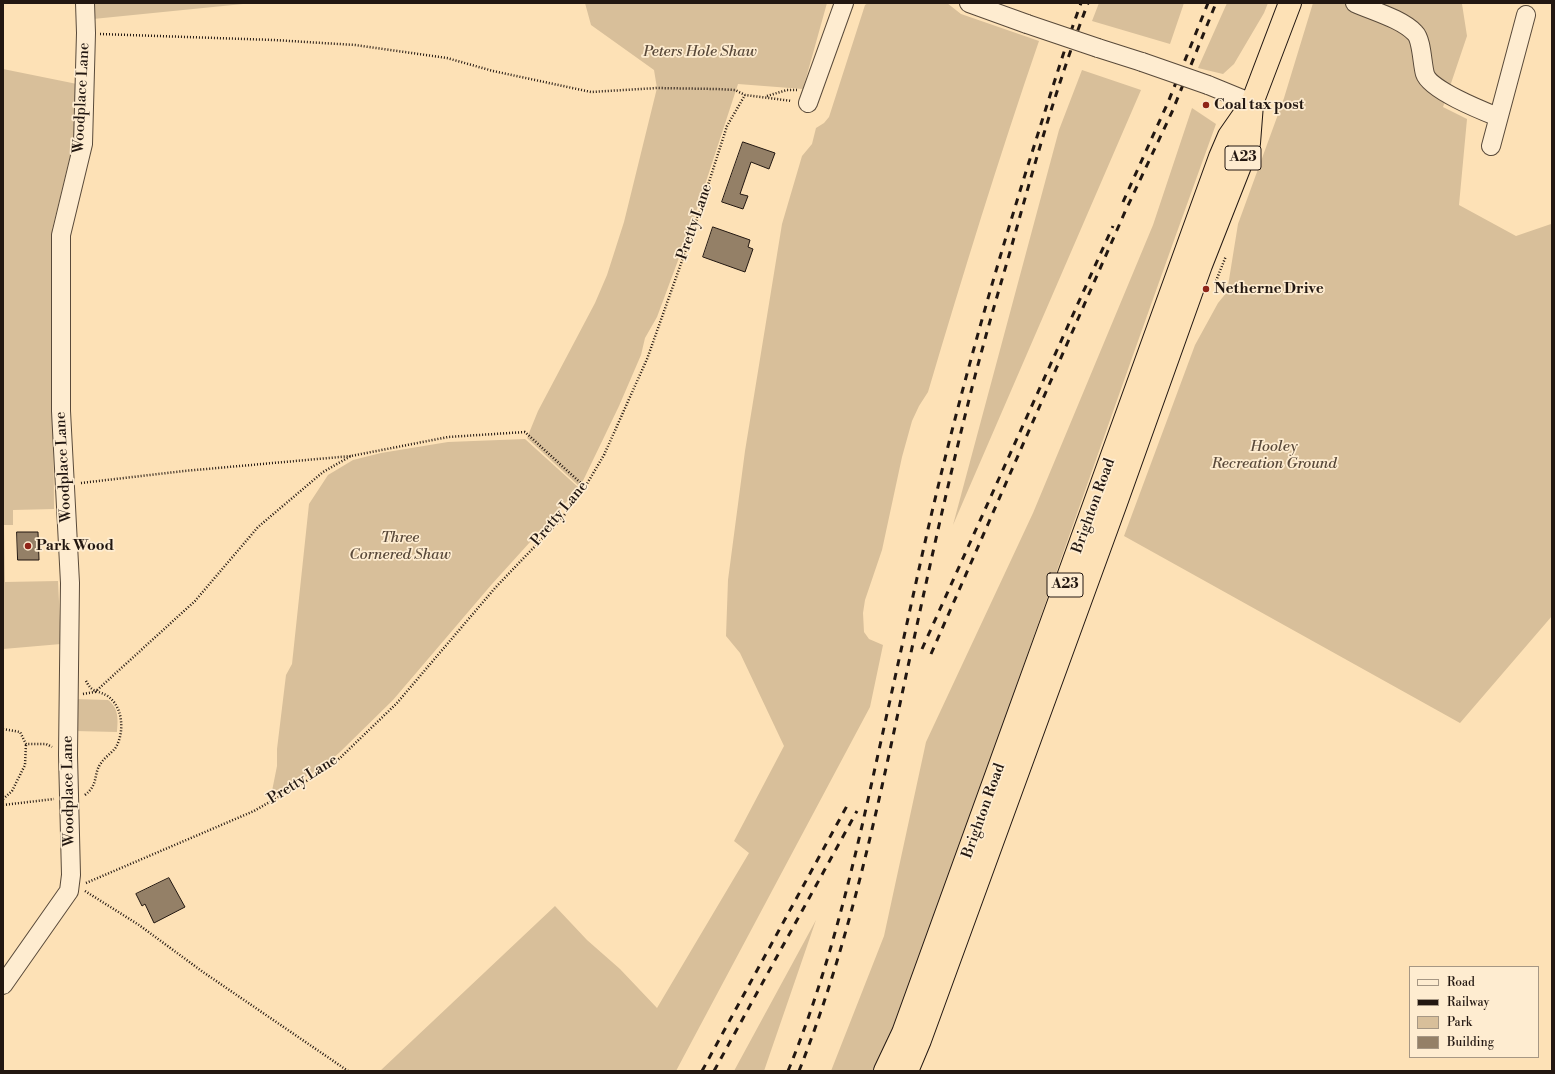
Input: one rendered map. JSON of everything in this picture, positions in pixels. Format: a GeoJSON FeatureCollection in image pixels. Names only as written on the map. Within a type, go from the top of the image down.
{"type":"FeatureCollection","features":[{"type":"Feature","properties":{"kind":"highway","name":"Brighton Road"},"geometry":{"type":"LineString","coordinates":[[885,1071],[903,1033],[1220,157],[1229,136],[1252,103],[1290,3]]}},
{"type":"Feature","properties":{"kind":"highway","name":"Brighton Road"},"geometry":{"type":"LineString","coordinates":[[907,1071],[940,988],[1201,265],[1249,143],[1252,103]]}},
{"type":"Feature","properties":{"kind":"street","name":"Woodplace Lane"},"geometry":{"type":"LineString","coordinates":[[3,985],[73,888],[71,876],[68,755],[70,583],[61,411],[61,235],[83,144],[86,33],[84,3]]}},
{"type":"Feature","properties":{"kind":"street"},"geometry":{"type":"LineString","coordinates":[[811,96],[844,3]]}},
{"type":"Feature","properties":{"kind":"street"},"geometry":{"type":"LineString","coordinates":[[969,3],[1142,62],[1252,103]]}},
{"type":"Feature","properties":{"kind":"street"},"geometry":{"type":"LineString","coordinates":[[1355,3],[1406,25],[1417,34],[1426,77],[1433,86],[1477,110],[1498,116]]}},
{"type":"Feature","properties":{"kind":"street"},"geometry":{"type":"LineString","coordinates":[[1491,146],[1526,15]]}},
{"type":"Feature","properties":{"kind":"path"},"geometry":{"type":"LineString","coordinates":[[86,33],[274,40],[355,45],[447,58],[493,72],[591,92],[657,88],[735,90],[745,95],[764,97],[811,96]]}},
{"type":"Feature","properties":{"kind":"path"},"geometry":{"type":"LineString","coordinates":[[764,97],[787,90],[811,96]]}},
{"type":"Feature","properties":{"kind":"path","name":"Pretty Lane"},"geometry":{"type":"LineString","coordinates":[[73,888],[254,811],[324,770],[341,757],[397,703],[495,588],[562,518],[585,488],[604,455],[647,359],[728,126],[745,95]]}},
{"type":"Feature","properties":{"kind":"path"},"geometry":{"type":"LineString","coordinates":[[76,484],[184,471],[351,456],[448,437],[525,432],[585,488]]}},
{"type":"Feature","properties":{"kind":"path"},"geometry":{"type":"LineString","coordinates":[[95,692],[195,601],[258,527],[323,472],[351,456]]}},
{"type":"Feature","properties":{"kind":"path"},"geometry":{"type":"LineString","coordinates":[[83,675],[88,685],[95,692]]}},
{"type":"Feature","properties":{"kind":"path"},"geometry":{"type":"LineString","coordinates":[[3,805],[86,795],[94,785],[100,764],[116,747],[120,733],[120,712],[114,702],[105,695],[95,692],[69,696]]}},
{"type":"Feature","properties":{"kind":"path"},"geometry":{"type":"LineString","coordinates":[[3,729],[20,732],[26,744],[25,765],[12,791],[3,799]]}},
{"type":"Feature","properties":{"kind":"path"},"geometry":{"type":"LineString","coordinates":[[26,744],[46,744],[68,755]]}},
{"type":"Feature","properties":{"kind":"path"},"geometry":{"type":"LineString","coordinates":[[73,888],[138,925],[203,972],[348,1071]]}},
{"type":"Feature","properties":{"kind":"green space"},"geometry":{"type":"Polygon","coordinates":[[[94,3],[253,3],[93,19],[94,3]]]}},
{"type":"Feature","properties":{"kind":"green space","name":"Peters Hole Shaw"},"geometry":{"type":"Polygon","coordinates":[[[585,3],[827,3],[803,89],[738,84],[696,212],[657,317],[645,338],[641,355],[619,406],[580,487],[527,438],[538,411],[595,303],[607,275],[624,222],[657,88],[654,70],[591,25],[585,3]]]}},
{"type":"Feature","properties":{"kind":"green space"},"geometry":{"type":"Polygon","coordinates":[[[868,3],[947,3],[961,14],[1039,41],[954,304],[928,392],[912,421],[902,457],[882,550],[865,600],[863,613],[864,632],[869,639],[883,645],[870,707],[676,1071],[380,1071],[555,906],[587,940],[620,969],[657,1008],[749,853],[734,841],[784,746],[740,653],[726,636],[728,580],[745,451],[782,224],[802,156],[812,144],[816,128],[824,123],[829,117],[865,5],[868,3]]]}},
{"type":"Feature","properties":{"kind":"green space"},"geometry":{"type":"Polygon","coordinates":[[[1099,3],[1184,3],[1170,44],[1092,21],[1099,3]]]}},
{"type":"Feature","properties":{"kind":"green space"},"geometry":{"type":"Polygon","coordinates":[[[1227,3],[1268,3],[1264,13],[1234,64],[1223,74],[1198,68],[1227,3]]]}},
{"type":"Feature","properties":{"kind":"green space","name":"Hooley Recreation Ground"},"geometry":{"type":"Polygon","coordinates":[[[1313,3],[1462,4],[1467,36],[1443,107],[1467,119],[1459,205],[1516,236],[1551,224],[1552,220],[1552,616],[1460,723],[1124,536],[1195,345],[1218,303],[1227,292],[1238,224],[1284,98],[1313,3]]]}},
{"type":"Feature","properties":{"kind":"green space"},"geometry":{"type":"Polygon","coordinates":[[[3,69],[77,84],[74,140],[52,230],[54,509],[13,510],[13,525],[4,525],[5,582],[58,581],[61,644],[3,649],[3,69]]]}},
{"type":"Feature","properties":{"kind":"green space"},"geometry":{"type":"Polygon","coordinates":[[[1082,70],[1141,90],[953,525],[1059,130],[1082,70]]]}},
{"type":"Feature","properties":{"kind":"green space"},"geometry":{"type":"Polygon","coordinates":[[[1192,108],[1216,124],[896,1027],[875,1071],[831,1071],[884,936],[926,742],[1033,513],[1153,225],[1192,108]]]}},
{"type":"Feature","properties":{"kind":"green space","name":"Three Cornered Shaw"},"geometry":{"type":"Polygon","coordinates":[[[525,439],[579,488],[492,584],[393,700],[323,767],[269,797],[272,791],[277,766],[277,749],[286,675],[292,664],[309,504],[328,475],[353,460],[381,453],[448,442],[525,439]]]}},
{"type":"Feature","properties":{"kind":"green space"},"geometry":{"type":"Polygon","coordinates":[[[74,699],[108,700],[112,703],[116,710],[117,732],[75,731],[74,699]]]}},
{"type":"Feature","properties":{"kind":"green space"},"geometry":{"type":"Polygon","coordinates":[[[816,920],[764,1071],[734,1071],[816,920]]]}},
{"type":"Feature","properties":{"kind":"building"},"geometry":{"type":"Polygon","coordinates":[[[743,142],[775,153],[769,169],[751,162],[740,194],[748,196],[743,209],[722,202],[743,142]]]}},
{"type":"Feature","properties":{"kind":"building"},"geometry":{"type":"Polygon","coordinates":[[[713,227],[750,240],[748,247],[753,249],[745,272],[703,257],[713,227]]]}},
{"type":"Feature","properties":{"kind":"building","name":"Park Wood"},"geometry":{"type":"Polygon","coordinates":[[[17,532],[38,532],[39,560],[18,560],[17,532]]]}},
{"type":"Feature","properties":{"kind":"building"},"geometry":{"type":"Polygon","coordinates":[[[169,878],[185,907],[154,923],[145,904],[142,906],[136,894],[169,878]]]}},
{"type":"Feature","properties":{"kind":"railway"},"geometry":{"type":"LineString","coordinates":[[788,1071],[815,999],[847,889],[921,560],[945,459],[971,360],[999,260],[1029,162],[1081,3]]}},
{"type":"Feature","properties":{"kind":"railway"},"geometry":{"type":"LineString","coordinates":[[799,1071],[819,1017],[853,906],[880,794],[938,531],[979,360],[1046,127],[1066,64],[1088,3]]}},
{"type":"Feature","properties":{"kind":"railway"},"geometry":{"type":"LineString","coordinates":[[1123,202],[1169,100],[1208,3]]}},
{"type":"Feature","properties":{"kind":"railway"},"geometry":{"type":"LineString","coordinates":[[931,654],[1124,214],[1172,112],[1216,3]]}},
{"type":"Feature","properties":{"kind":"railway"},"geometry":{"type":"LineString","coordinates":[[922,649],[1113,226]]}},
{"type":"Feature","properties":{"kind":"railway"},"geometry":{"type":"LineString","coordinates":[[702,1071],[848,804]]}},
{"type":"Feature","properties":{"kind":"railway"},"geometry":{"type":"LineString","coordinates":[[714,1071],[857,811]]}},
{"type":"Feature","properties":{"kind":"place","name":"Coal tax post"},"geometry":{"type":"Point","coordinates":[1206,105]}},
{"type":"Feature","properties":{"kind":"place","name":"Netherne Drive"},"geometry":{"type":"Point","coordinates":[1206,289]}},
{"type":"Feature","properties":{"kind":"place","name":"Park Wood"},"geometry":{"type":"Point","coordinates":[28,546]}}]}
